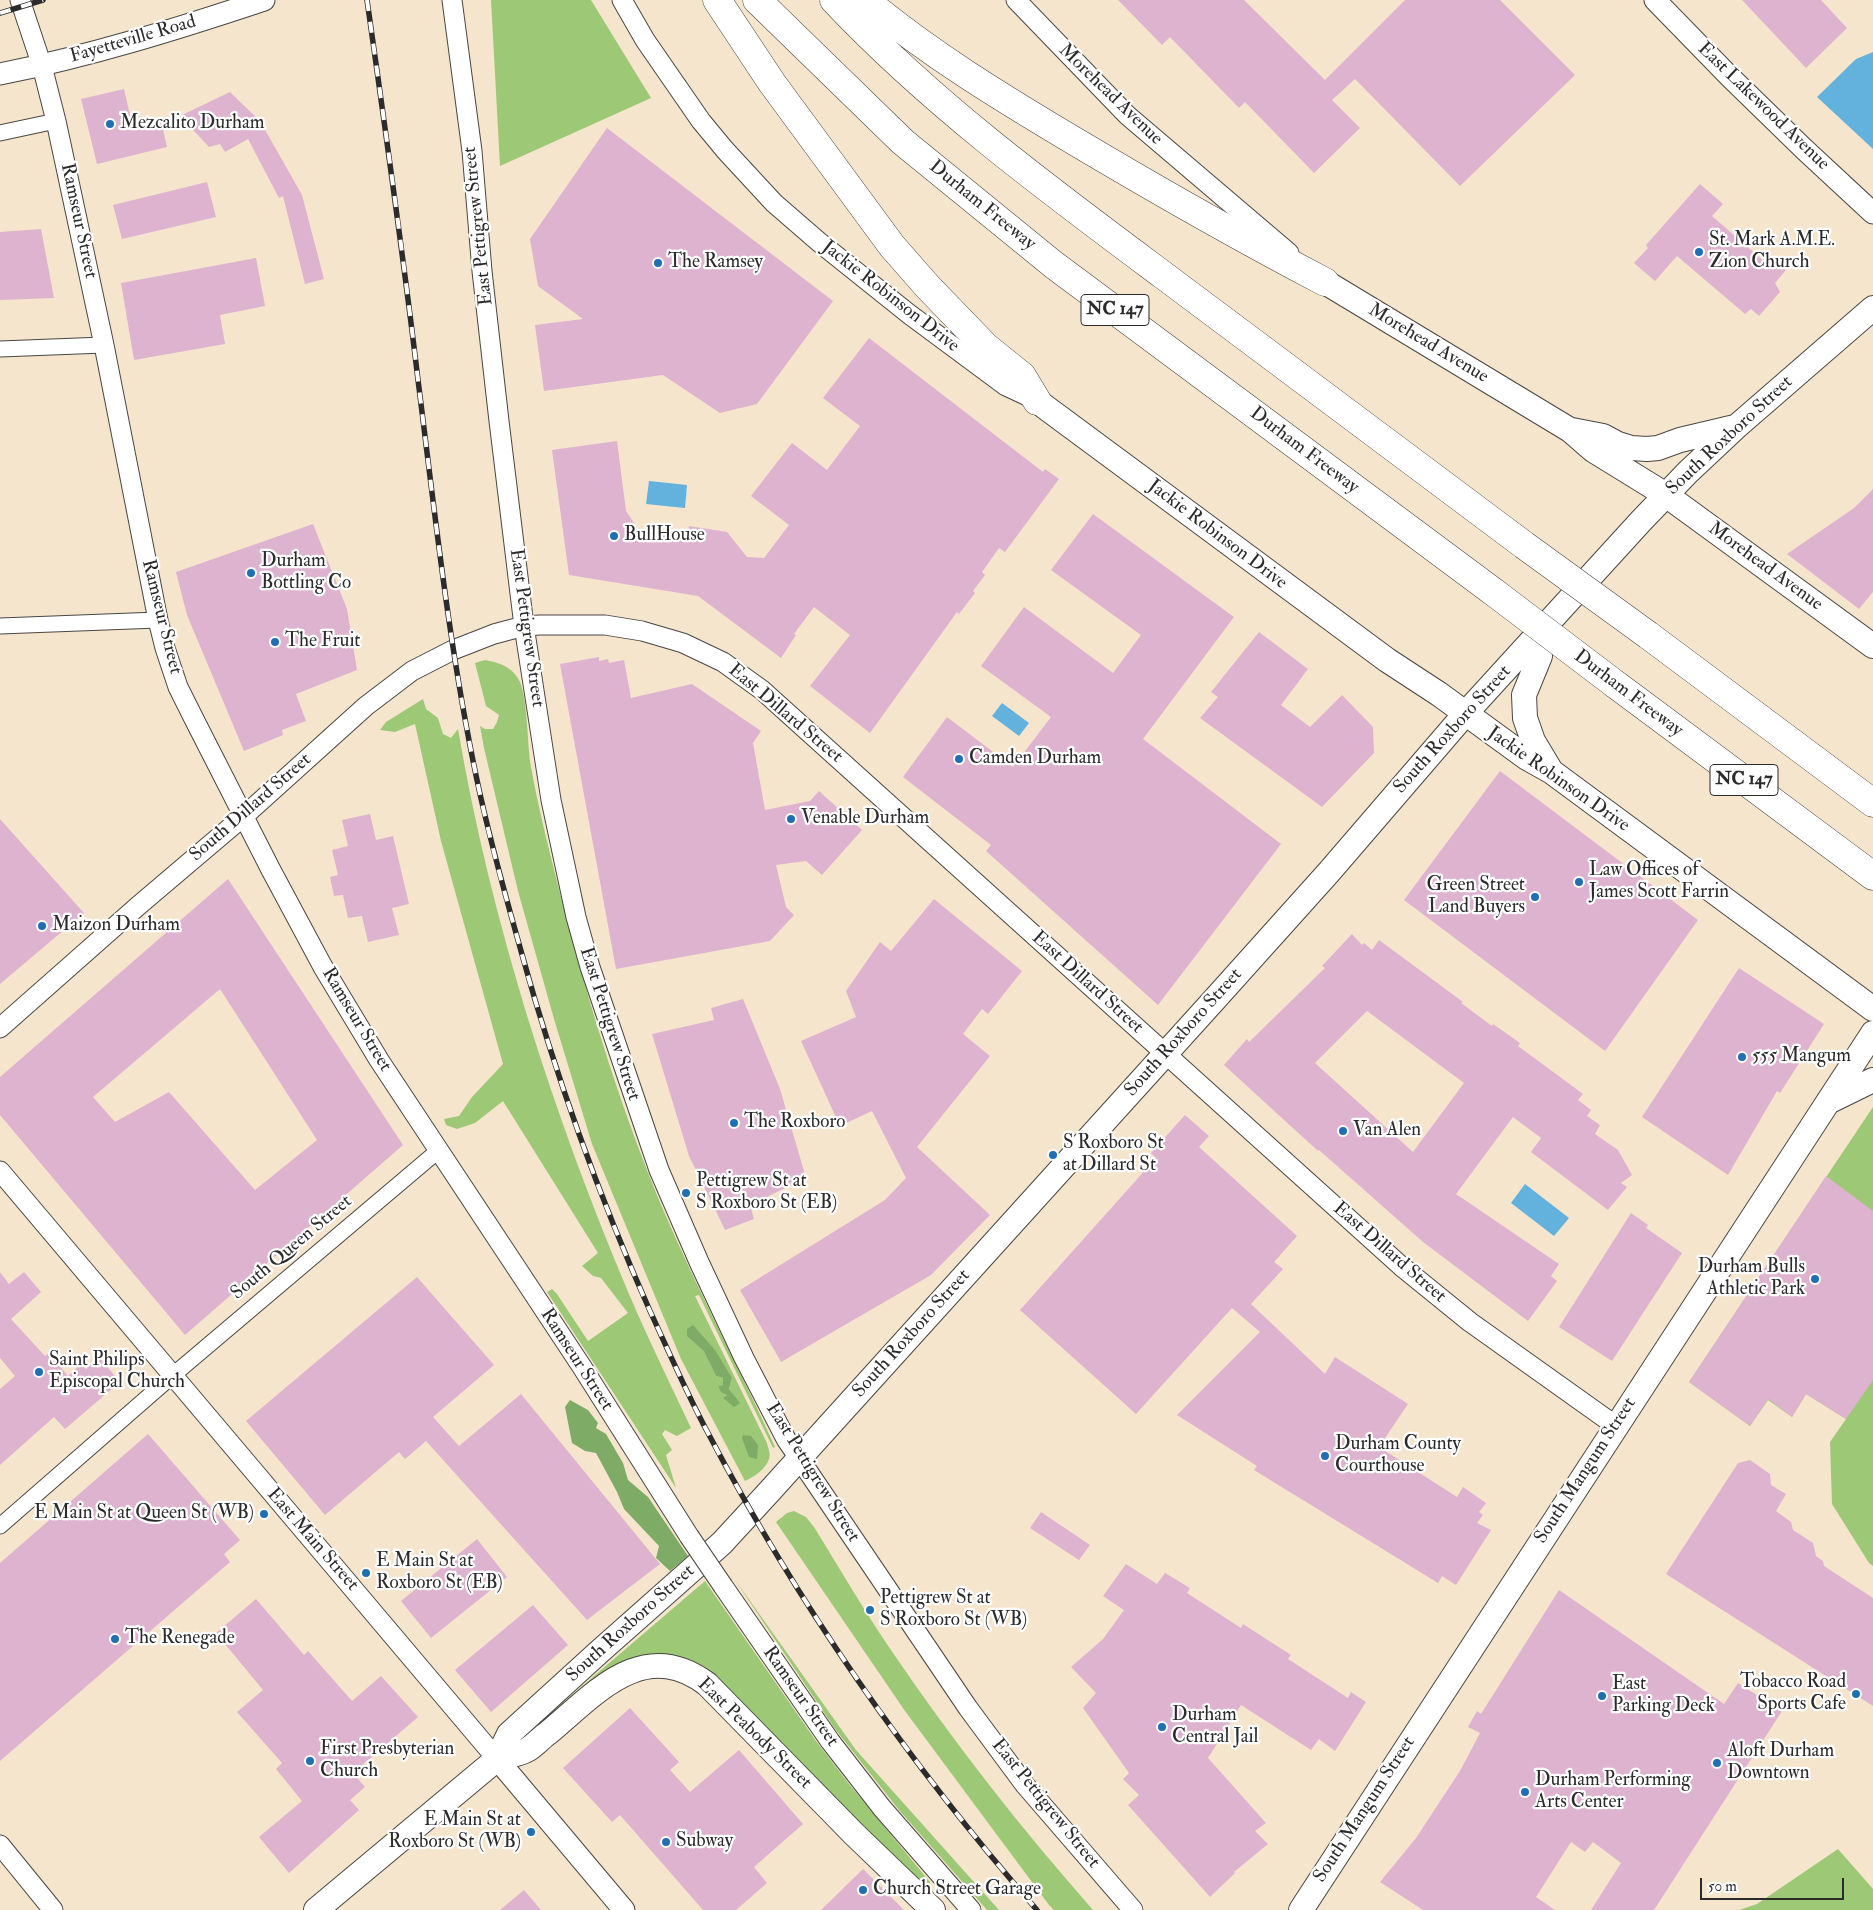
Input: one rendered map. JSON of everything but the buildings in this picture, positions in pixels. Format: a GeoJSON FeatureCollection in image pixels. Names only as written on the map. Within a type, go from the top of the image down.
{"type":"FeatureCollection","features":[{"type":"Feature","properties":{"kind":"highway"},"geometry":{"type":"LineString","coordinates":[[716,0],[772,83],[892,246],[928,287],[986,347],[1022,376],[1037,401]]}},
{"type":"Feature","properties":{"kind":"highway","name":"Durham Freeway"},"geometry":{"type":"LineString","coordinates":[[756,0],[903,142],[1054,265],[1873,876]]}},
{"type":"Feature","properties":{"kind":"highway","name":"NC 147"},"geometry":{"type":"LineString","coordinates":[[834,0],[914,77],[972,128],[1067,203],[1873,803]]}},
{"type":"Feature","properties":{"kind":"highway"},"geometry":{"type":"LineString","coordinates":[[865,0],[905,33],[988,90],[1226,230],[1325,282]]}},
{"type":"Feature","properties":{"kind":"main road","name":"Fayetteville Road"},"geometry":{"type":"LineString","coordinates":[[0,74],[42,66],[157,34],[264,0]]}},
{"type":"Feature","properties":{"kind":"main road","name":"East Lakewood Avenue"},"geometry":{"type":"LineString","coordinates":[[1655,0],[1728,76],[1873,213]]}},
{"type":"Feature","properties":{"kind":"main road","name":"Morehead Avenue"},"geometry":{"type":"LineString","coordinates":[[1325,282],[1570,430],[1593,450],[1666,495],[1873,646]]}},
{"type":"Feature","properties":{"kind":"main road","name":"South Roxboro Street"},"geometry":{"type":"LineString","coordinates":[[498,1760],[509,1734],[722,1543],[800,1459],[1329,872],[1465,714],[1666,495],[1736,427],[1873,308]]}},
{"type":"Feature","properties":{"kind":"main road","name":"Jackie Robinson Drive"},"geometry":{"type":"LineString","coordinates":[[1037,401],[1386,660],[1439,694],[1527,758],[1552,772],[1873,1009]]}},
{"type":"Feature","properties":{"kind":"main road"},"geometry":{"type":"LineString","coordinates":[[1570,430],[1603,436],[1631,448],[1647,449],[1658,448],[1680,440],[1736,427]]}},
{"type":"Feature","properties":{"kind":"main road"},"geometry":{"type":"LineString","coordinates":[[1536,638],[1540,656],[1524,695],[1524,718],[1533,741],[1552,772]]}},
{"type":"Feature","properties":{"kind":"main road","name":"South Mangum Street"},"geometry":{"type":"LineString","coordinates":[[1301,1910],[1873,1033]]}},
{"type":"Feature","properties":{"kind":"main road"},"geometry":{"type":"LineString","coordinates":[[1828,1102],[1873,1080]]}},
{"type":"Feature","properties":{"kind":"main road","name":"East Peabody Street"},"geometry":{"type":"LineString","coordinates":[[498,1760],[527,1750],[602,1686],[623,1674],[651,1666],[682,1670],[707,1684],[854,1834],[933,1910]]}},
{"type":"Feature","properties":{"kind":"main road"},"geometry":{"type":"LineString","coordinates":[[325,1907],[498,1760]]}},
{"type":"Feature","properties":{"kind":"main road","name":"East Main Street"},"geometry":{"type":"LineString","coordinates":[[498,1760],[624,1910]]}},
{"type":"Feature","properties":{"kind":"street","name":"Ramseur Street"},"geometry":{"type":"LineString","coordinates":[[20,0],[42,66],[56,121],[104,345],[158,620],[178,687],[271,870],[323,966],[379,1060],[582,1367],[689,1536],[830,1741],[882,1808],[972,1910]]}},
{"type":"Feature","properties":{"kind":"street","name":"East Pettigrew Street"},"geometry":{"type":"LineString","coordinates":[[452,0],[472,151],[482,271],[524,626],[551,800],[576,917],[605,1014],[659,1170],[744,1358],[786,1440],[974,1716],[1025,1785],[1133,1910]]}},
{"type":"Feature","properties":{"kind":"street","name":"Jackie Robinson Drive"},"geometry":{"type":"LineString","coordinates":[[622,0],[645,40],[701,121],[774,203],[819,242],[909,314],[1006,386],[1037,401]]}},
{"type":"Feature","properties":{"kind":"street","name":"Morehead Avenue"},"geometry":{"type":"LineString","coordinates":[[1016,0],[1126,115],[1325,282]]}},
{"type":"Feature","properties":{"kind":"street"},"geometry":{"type":"LineString","coordinates":[[0,133],[56,121]]}},
{"type":"Feature","properties":{"kind":"street"},"geometry":{"type":"LineString","coordinates":[[0,349],[104,345]]}},
{"type":"Feature","properties":{"kind":"street"},"geometry":{"type":"LineString","coordinates":[[0,626],[158,620]]}},
{"type":"Feature","properties":{"kind":"street","name":"South Dillard Street"},"geometry":{"type":"LineString","coordinates":[[0,1028],[138,906],[244,816],[366,706],[412,671],[453,650],[494,634],[524,626]]}},
{"type":"Feature","properties":{"kind":"street","name":"East Dillard Street"},"geometry":{"type":"LineString","coordinates":[[524,626],[605,626],[642,631],[683,643],[704,652],[741,674],[797,720],[1401,1266],[1470,1322],[1616,1426]]}},
{"type":"Feature","properties":{"kind":"street","name":"South Queen Street"},"geometry":{"type":"LineString","coordinates":[[0,1526],[172,1376],[438,1150]]}},
{"type":"Feature","properties":{"kind":"street","name":"East Main Street"},"geometry":{"type":"LineString","coordinates":[[0,1171],[498,1760]]}},
{"type":"Feature","properties":{"kind":"street"},"geometry":{"type":"LineString","coordinates":[[0,1845],[53,1910]]}},
{"type":"Feature","properties":{"kind":"green space"},"geometry":{"type":"Polygon","coordinates":[[[491,0],[591,0],[651,98],[500,166],[491,0]]]}},
{"type":"Feature","properties":{"kind":"green space"},"geometry":{"type":"Polygon","coordinates":[[[485,660],[501,664],[510,669],[520,682],[525,700],[531,767],[541,818],[573,941],[621,1099],[665,1214],[775,1447],[773,1448],[699,1295],[695,1296],[767,1443],[770,1455],[767,1463],[759,1472],[745,1481],[681,1359],[592,1144],[518,891],[480,726],[485,729],[493,729],[499,715],[486,706],[475,663],[485,660]],[[703,1350],[716,1376],[723,1378],[724,1385],[718,1386],[727,1395],[723,1398],[732,1393],[729,1389],[732,1378],[703,1350]]]}},
{"type":"Feature","properties":{"kind":"green space"},"geometry":{"type":"Polygon","coordinates":[[[423,699],[426,709],[438,718],[443,734],[451,738],[458,729],[488,873],[527,1016],[550,1087],[601,1226],[629,1294],[691,1428],[677,1436],[665,1430],[662,1434],[672,1450],[666,1455],[676,1488],[547,1292],[552,1289],[557,1294],[588,1341],[628,1313],[601,1278],[593,1276],[582,1266],[598,1253],[503,1101],[475,1123],[457,1129],[446,1125],[444,1119],[459,1116],[472,1097],[503,1064],[441,841],[415,724],[395,732],[380,730],[386,722],[423,699]]]}},
{"type":"Feature","properties":{"kind":"green space","name":"Durham Bulls Athletic Park"},"geometry":{"type":"Polygon","coordinates":[[[1873,1107],[1873,1566],[1869,1563],[1832,1504],[1830,1442],[1846,1419],[1806,1394],[1792,1417],[1768,1400],[1750,1426],[1689,1382],[1873,1107]]]}},
{"type":"Feature","properties":{"kind":"green space"},"geometry":{"type":"Polygon","coordinates":[[[693,1325],[715,1350],[732,1378],[729,1389],[740,1403],[734,1407],[723,1398],[727,1395],[721,1392],[718,1386],[723,1385],[723,1378],[716,1376],[703,1350],[687,1336],[687,1329],[693,1325]]]}},
{"type":"Feature","properties":{"kind":"green space"},"geometry":{"type":"Polygon","coordinates":[[[570,1400],[588,1410],[598,1423],[596,1428],[606,1434],[623,1463],[628,1480],[648,1497],[688,1556],[670,1571],[656,1558],[659,1546],[624,1509],[596,1453],[585,1451],[572,1443],[565,1407],[570,1400]]]}},
{"type":"Feature","properties":{"kind":"green space"},"geometry":{"type":"Polygon","coordinates":[[[743,1435],[751,1436],[758,1445],[757,1459],[749,1457],[742,1438],[743,1435]]]}},
{"type":"Feature","properties":{"kind":"green space"},"geometry":{"type":"Polygon","coordinates":[[[794,1511],[806,1517],[814,1527],[883,1638],[964,1752],[1040,1848],[1093,1910],[1054,1910],[1049,1905],[905,1711],[776,1522],[787,1513],[794,1511]]]}},
{"type":"Feature","properties":{"kind":"green space"},"geometry":{"type":"Polygon","coordinates":[[[733,1577],[856,1750],[999,1910],[987,1910],[899,1810],[835,1729],[733,1577]]]}},
{"type":"Feature","properties":{"kind":"green space"},"geometry":{"type":"Polygon","coordinates":[[[705,1581],[816,1741],[930,1882],[930,1888],[924,1886],[785,1748],[724,1684],[705,1667],[689,1659],[649,1655],[627,1660],[611,1668],[524,1736],[705,1581]]]}},
{"type":"Feature","properties":{"kind":"green space"},"geometry":{"type":"Polygon","coordinates":[[[1838,1849],[1873,1889],[1873,1910],[1739,1910],[1757,1904],[1838,1849]]]}},
{"type":"Feature","properties":{"kind":"water"},"geometry":{"type":"Polygon","coordinates":[[[1873,52],[1873,149],[1817,97],[1856,59],[1873,52]]]}},
{"type":"Feature","properties":{"kind":"water"},"geometry":{"type":"Polygon","coordinates":[[[649,481],[687,485],[685,508],[646,504],[649,481]]]}},
{"type":"Feature","properties":{"kind":"water"},"geometry":{"type":"Polygon","coordinates":[[[1002,703],[1029,723],[1019,736],[992,716],[1002,703]]]}},
{"type":"Feature","properties":{"kind":"water"},"geometry":{"type":"Polygon","coordinates":[[[1525,1184],[1569,1218],[1554,1236],[1511,1203],[1525,1184]]]}},
{"type":"Feature","properties":{"kind":"railway"},"geometry":{"type":"LineString","coordinates":[[0,13],[43,0]]}},
{"type":"Feature","properties":{"kind":"railway"},"geometry":{"type":"LineString","coordinates":[[367,0],[400,237],[443,581],[458,681],[477,780],[498,866],[534,997],[563,1088],[595,1178],[650,1311],[685,1388],[743,1497],[818,1621],[859,1681],[945,1798],[1037,1910]]}},
{"type":"Feature","properties":{"kind":"place","name":"Mezcalito Durham"},"geometry":{"type":"Point","coordinates":[110,124]}},
{"type":"Feature","properties":{"kind":"place","name":"St. Mark A.M.E. Zion Church"},"geometry":{"type":"Point","coordinates":[1699,252]}},
{"type":"Feature","properties":{"kind":"place","name":"The Ramsey"},"geometry":{"type":"Point","coordinates":[658,263]}},
{"type":"Feature","properties":{"kind":"place","name":"BullHouse"},"geometry":{"type":"Point","coordinates":[614,536]}},
{"type":"Feature","properties":{"kind":"place","name":"Durham Bottling Co"},"geometry":{"type":"Point","coordinates":[251,573]}},
{"type":"Feature","properties":{"kind":"place","name":"The Fruit"},"geometry":{"type":"Point","coordinates":[275,642]}},
{"type":"Feature","properties":{"kind":"place","name":"Camden Durham"},"geometry":{"type":"Point","coordinates":[959,759]}},
{"type":"Feature","properties":{"kind":"place","name":"Venable Durham"},"geometry":{"type":"Point","coordinates":[791,819]}},
{"type":"Feature","properties":{"kind":"place","name":"Law Offices of James Scott Farrin"},"geometry":{"type":"Point","coordinates":[1579,882]}},
{"type":"Feature","properties":{"kind":"place","name":"Green Street Land Buyers"},"geometry":{"type":"Point","coordinates":[1535,897]}},
{"type":"Feature","properties":{"kind":"place","name":"Maizon Durham"},"geometry":{"type":"Point","coordinates":[42,926]}},
{"type":"Feature","properties":{"kind":"place","name":"555 Mangum"},"geometry":{"type":"Point","coordinates":[1742,1057]}},
{"type":"Feature","properties":{"kind":"place","name":"The Roxboro"},"geometry":{"type":"Point","coordinates":[734,1123]}},
{"type":"Feature","properties":{"kind":"place","name":"Van Alen"},"geometry":{"type":"Point","coordinates":[1343,1131]}},
{"type":"Feature","properties":{"kind":"place","name":"S Roxboro St at Dillard St"},"geometry":{"type":"Point","coordinates":[1053,1155]}},
{"type":"Feature","properties":{"kind":"place","name":"Pettigrew St at S Roxboro St (EB)"},"geometry":{"type":"Point","coordinates":[686,1193]}},
{"type":"Feature","properties":{"kind":"place","name":"Durham Bulls Athletic Park"},"geometry":{"type":"Point","coordinates":[1815,1279]}},
{"type":"Feature","properties":{"kind":"place","name":"Saint Philips Episcopal Church"},"geometry":{"type":"Point","coordinates":[39,1372]}},
{"type":"Feature","properties":{"kind":"place","name":"Durham County Courthouse"},"geometry":{"type":"Point","coordinates":[1325,1456]}},
{"type":"Feature","properties":{"kind":"place","name":"E Main St at Queen St (WB)"},"geometry":{"type":"Point","coordinates":[264,1514]}},
{"type":"Feature","properties":{"kind":"place","name":"E Main St at Roxboro St (EB)"},"geometry":{"type":"Point","coordinates":[366,1573]}},
{"type":"Feature","properties":{"kind":"place","name":"Pettigrew St at S Roxboro St (WB)"},"geometry":{"type":"Point","coordinates":[870,1610]}},
{"type":"Feature","properties":{"kind":"place","name":"The Renegade"},"geometry":{"type":"Point","coordinates":[115,1639]}},
{"type":"Feature","properties":{"kind":"place","name":"Tobacco Road Sports Cafe"},"geometry":{"type":"Point","coordinates":[1856,1694]}},
{"type":"Feature","properties":{"kind":"place","name":"East Parking Deck"},"geometry":{"type":"Point","coordinates":[1602,1696]}},
{"type":"Feature","properties":{"kind":"place","name":"Durham Central Jail"},"geometry":{"type":"Point","coordinates":[1162,1727]}},
{"type":"Feature","properties":{"kind":"place","name":"First Presbyterian Church"},"geometry":{"type":"Point","coordinates":[310,1761]}},
{"type":"Feature","properties":{"kind":"place","name":"Aloft Durham Downtown"},"geometry":{"type":"Point","coordinates":[1717,1763]}},
{"type":"Feature","properties":{"kind":"place","name":"Durham Performing Arts Center"},"geometry":{"type":"Point","coordinates":[1525,1792]}},
{"type":"Feature","properties":{"kind":"place","name":"E Main St at Roxboro St (WB)"},"geometry":{"type":"Point","coordinates":[531,1832]}},
{"type":"Feature","properties":{"kind":"place","name":"Subway"},"geometry":{"type":"Point","coordinates":[666,1842]}},
{"type":"Feature","properties":{"kind":"place","name":"Church Street Garage"},"geometry":{"type":"Point","coordinates":[863,1890]}}]}
